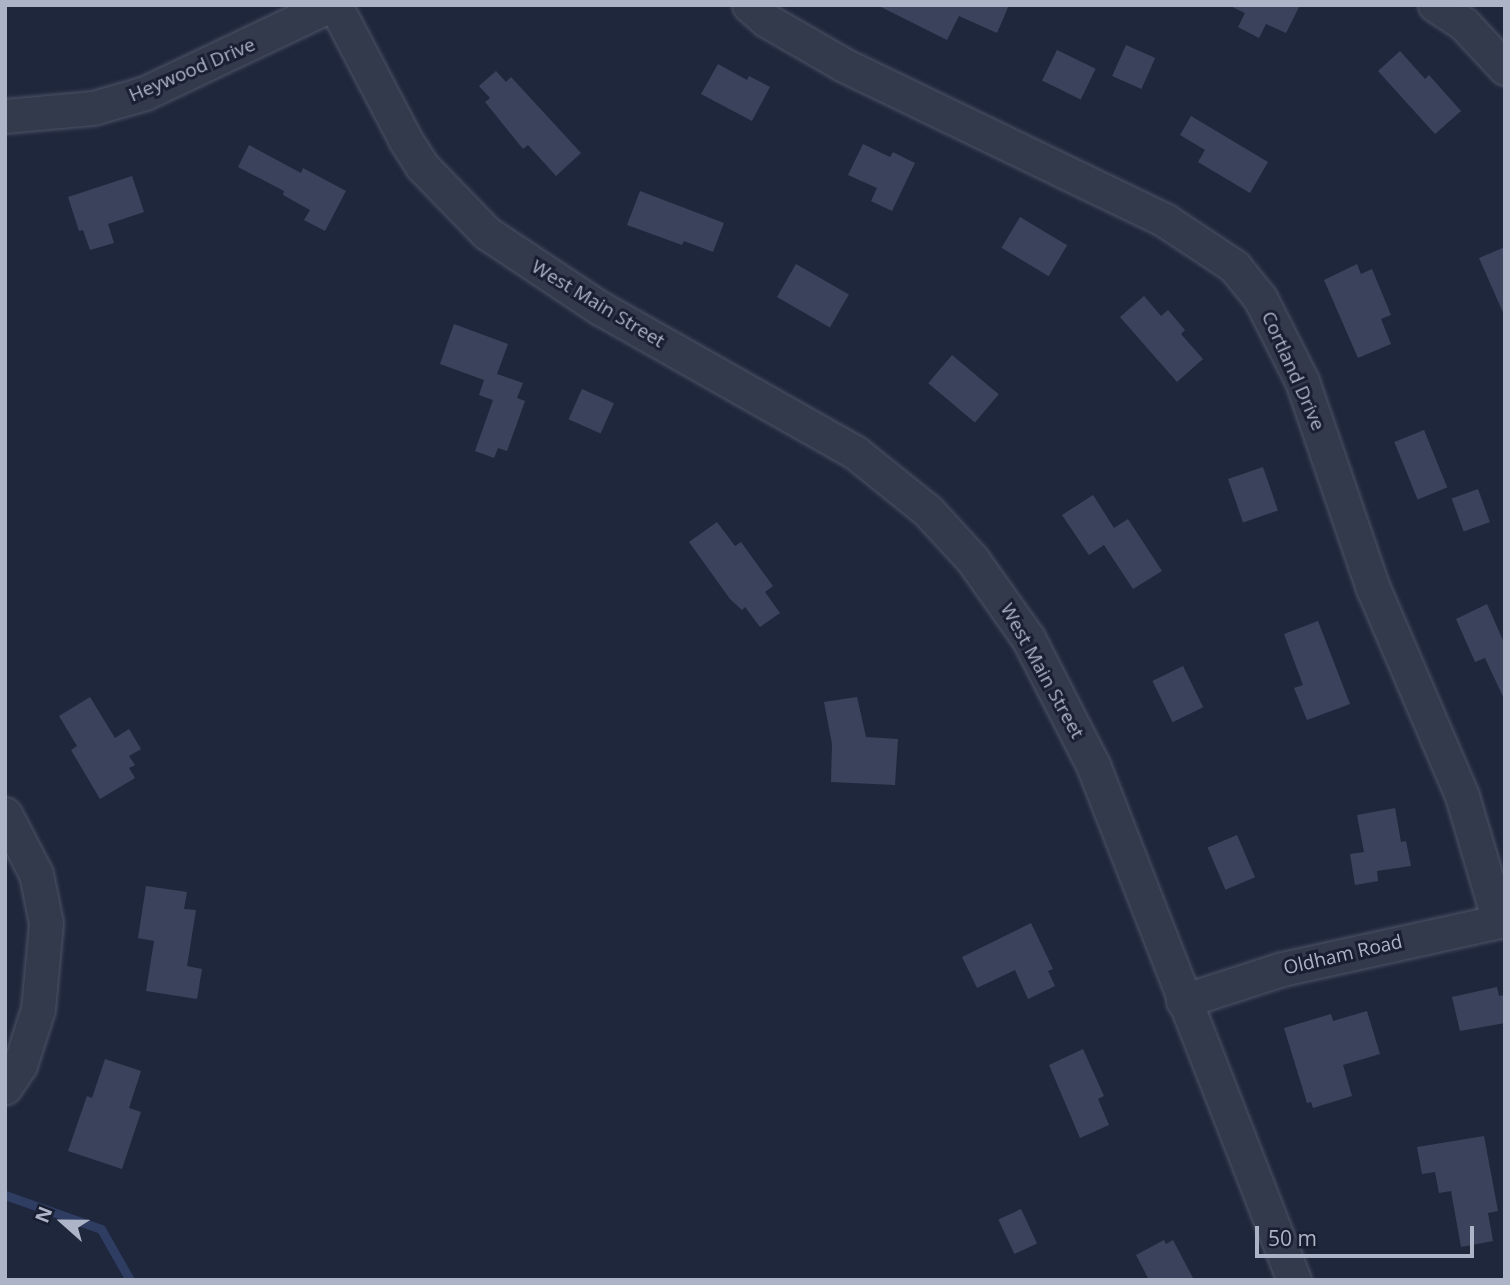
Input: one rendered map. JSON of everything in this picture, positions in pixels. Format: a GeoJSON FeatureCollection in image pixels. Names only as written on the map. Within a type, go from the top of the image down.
{"type":"FeatureCollection","features":[{"type":"Feature","properties":{"kind":"street","name":"Heywood Drive"},"geometry":{"type":"LineString","coordinates":[[5,116],[93,108],[145,93],[333,5]]}},
{"type":"Feature","properties":{"kind":"street","name":"West Main Street"},"geometry":{"type":"LineString","coordinates":[[333,5],[405,141],[422,166],[487,233],[600,308],[856,453],[927,510],[972,558],[1028,638],[1093,765],[1143,886],[1183,1001],[1232,1116],[1294,1280]]}},
{"type":"Feature","properties":{"kind":"street","name":"Cortland Drive"},"geometry":{"type":"LineString","coordinates":[[749,5],[766,20],[844,65],[1166,221],[1234,266],[1251,287],[1298,372],[1313,409],[1369,578],[1462,796],[1502,920]]}},
{"type":"Feature","properties":{"kind":"street"},"geometry":{"type":"LineString","coordinates":[[1435,5],[1464,23],[1505,68]]}},
{"type":"Feature","properties":{"kind":"street"},"geometry":{"type":"LineString","coordinates":[[5,814],[36,874],[46,923],[38,1009],[20,1065],[5,1087]]}},
{"type":"Feature","properties":{"kind":"street","name":"Oldham Road"},"geometry":{"type":"LineString","coordinates":[[1183,1001],[1295,966],[1502,920]]}},
{"type":"Feature","properties":{"kind":"building"},"geometry":{"type":"Polygon","coordinates":[[[877,5],[1009,5],[997,33],[959,16],[947,40],[877,5]]]}},
{"type":"Feature","properties":{"kind":"building"},"geometry":{"type":"Polygon","coordinates":[[[1228,5],[1300,5],[1286,33],[1266,24],[1259,38],[1238,27],[1245,13],[1228,5]]]}},
{"type":"Feature","properties":{"kind":"building"},"geometry":{"type":"Polygon","coordinates":[[[1126,45],[1155,58],[1141,89],[1112,76],[1126,45]]]}},
{"type":"Feature","properties":{"kind":"building"},"geometry":{"type":"Polygon","coordinates":[[[1057,50],[1096,69],[1081,99],[1042,81],[1057,50]]]}},
{"type":"Feature","properties":{"kind":"building"},"geometry":{"type":"Polygon","coordinates":[[[1400,51],[1425,79],[1429,75],[1461,111],[1435,134],[1378,71],[1400,51]]]}},
{"type":"Feature","properties":{"kind":"building"},"geometry":{"type":"Polygon","coordinates":[[[718,64],[747,80],[749,76],[770,87],[752,121],[701,94],[718,64]]]}},
{"type":"Feature","properties":{"kind":"building"},"geometry":{"type":"Polygon","coordinates":[[[496,71],[506,82],[511,77],[581,153],[556,176],[528,145],[523,149],[485,102],[490,98],[479,86],[496,71]]]}},
{"type":"Feature","properties":{"kind":"building"},"geometry":{"type":"Polygon","coordinates":[[[1191,116],[1268,162],[1250,193],[1198,162],[1205,150],[1180,135],[1191,116]]]}},
{"type":"Feature","properties":{"kind":"building"},"geometry":{"type":"Polygon","coordinates":[[[863,144],[890,157],[893,152],[915,163],[892,211],[871,201],[877,188],[848,175],[863,144]]]}},
{"type":"Feature","properties":{"kind":"building"},"geometry":{"type":"Polygon","coordinates":[[[249,145],[301,173],[303,168],[346,191],[325,231],[304,220],[310,210],[283,195],[284,191],[238,167],[249,145]]]}},
{"type":"Feature","properties":{"kind":"building"},"geometry":{"type":"Polygon","coordinates":[[[132,176],[144,212],[108,224],[114,243],[90,250],[83,230],[79,231],[68,197],[132,176]]]}},
{"type":"Feature","properties":{"kind":"building"},"geometry":{"type":"Polygon","coordinates":[[[640,191],[724,223],[713,252],[684,241],[682,245],[627,225],[640,191]]]}},
{"type":"Feature","properties":{"kind":"building"},"geometry":{"type":"Polygon","coordinates":[[[1020,217],[1067,245],[1049,276],[1001,248],[1020,217]]]}},
{"type":"Feature","properties":{"kind":"building"},"geometry":{"type":"Polygon","coordinates":[[[1505,247],[1505,317],[1479,258],[1505,247]]]}},
{"type":"Feature","properties":{"kind":"building"},"geometry":{"type":"Polygon","coordinates":[[[796,264],[849,295],[830,327],[777,297],[796,264]]]}},
{"type":"Feature","properties":{"kind":"building"},"geometry":{"type":"Polygon","coordinates":[[[1357,264],[1361,274],[1372,269],[1391,315],[1381,319],[1391,344],[1358,358],[1324,280],[1357,264]]]}},
{"type":"Feature","properties":{"kind":"building"},"geometry":{"type":"Polygon","coordinates":[[[1144,296],[1161,316],[1168,310],[1185,330],[1181,334],[1203,359],[1177,382],[1120,317],[1144,296]]]}},
{"type":"Feature","properties":{"kind":"building"},"geometry":{"type":"Polygon","coordinates":[[[454,324],[508,344],[497,374],[523,383],[517,398],[525,401],[507,451],[498,448],[494,458],[475,451],[493,400],[479,395],[484,380],[440,364],[454,324]]]}},
{"type":"Feature","properties":{"kind":"building"},"geometry":{"type":"Polygon","coordinates":[[[952,355],[999,394],[975,423],[928,383],[952,355]]]}},
{"type":"Feature","properties":{"kind":"building"},"geometry":{"type":"Polygon","coordinates":[[[582,389],[614,403],[601,433],[569,419],[582,389]]]}},
{"type":"Feature","properties":{"kind":"building"},"geometry":{"type":"Polygon","coordinates":[[[1424,430],[1447,487],[1418,499],[1394,442],[1424,430]]]}},
{"type":"Feature","properties":{"kind":"building"},"geometry":{"type":"Polygon","coordinates":[[[1263,467],[1278,510],[1243,523],[1228,479],[1263,467]]]}},
{"type":"Feature","properties":{"kind":"building"},"geometry":{"type":"Polygon","coordinates":[[[1478,489],[1490,522],[1464,531],[1452,499],[1478,489]]]}},
{"type":"Feature","properties":{"kind":"building"},"geometry":{"type":"Polygon","coordinates":[[[1093,495],[1114,528],[1128,519],[1162,571],[1133,589],[1104,545],[1089,555],[1062,515],[1093,495]]]}},
{"type":"Feature","properties":{"kind":"building"},"geometry":{"type":"Polygon","coordinates":[[[717,522],[735,546],[741,542],[773,586],[765,592],[780,613],[760,627],[745,607],[742,610],[730,599],[689,542],[717,522]]]}},
{"type":"Feature","properties":{"kind":"building"},"geometry":{"type":"Polygon","coordinates":[[[1487,604],[1505,645],[1505,701],[1485,658],[1475,662],[1456,619],[1487,604]]]}},
{"type":"Feature","properties":{"kind":"building"},"geometry":{"type":"Polygon","coordinates":[[[1318,621],[1350,704],[1307,720],[1294,688],[1303,685],[1284,634],[1318,621]]]}},
{"type":"Feature","properties":{"kind":"building"},"geometry":{"type":"Polygon","coordinates":[[[1183,666],[1203,707],[1173,722],[1152,681],[1183,666]]]}},
{"type":"Feature","properties":{"kind":"building"},"geometry":{"type":"Polygon","coordinates":[[[90,697],[115,738],[129,729],[141,749],[129,756],[135,765],[129,768],[135,778],[100,799],[71,750],[77,746],[59,716],[90,697]]]}},
{"type":"Feature","properties":{"kind":"building"},"geometry":{"type":"Polygon","coordinates":[[[857,697],[866,737],[898,739],[895,785],[831,782],[832,744],[824,702],[857,697]]]}},
{"type":"Feature","properties":{"kind":"building"},"geometry":{"type":"Polygon","coordinates":[[[1395,808],[1401,842],[1406,841],[1411,866],[1377,871],[1378,881],[1355,885],[1350,854],[1364,852],[1357,815],[1395,808]]]}},
{"type":"Feature","properties":{"kind":"building"},"geometry":{"type":"Polygon","coordinates":[[[1237,835],[1255,877],[1226,890],[1208,848],[1237,835]]]}},
{"type":"Feature","properties":{"kind":"building"},"geometry":{"type":"Polygon","coordinates":[[[146,886],[187,892],[184,909],[196,910],[187,966],[202,969],[197,999],[146,991],[154,941],[138,938],[146,886]]]}},
{"type":"Feature","properties":{"kind":"building"},"geometry":{"type":"Polygon","coordinates":[[[1031,923],[1053,969],[1048,971],[1055,986],[1028,999],[1015,970],[977,988],[962,957],[1031,923]]]}},
{"type":"Feature","properties":{"kind":"building"},"geometry":{"type":"Polygon","coordinates":[[[1497,987],[1499,996],[1505,995],[1505,1023],[1460,1031],[1452,997],[1497,987]]]}},
{"type":"Feature","properties":{"kind":"building"},"geometry":{"type":"Polygon","coordinates":[[[1367,1011],[1380,1054],[1343,1065],[1352,1096],[1313,1108],[1311,1102],[1307,1103],[1284,1028],[1331,1014],[1333,1021],[1367,1011]]]}},
{"type":"Feature","properties":{"kind":"building"},"geometry":{"type":"Polygon","coordinates":[[[1083,1049],[1104,1096],[1098,1099],[1109,1125],[1080,1138],[1049,1065],[1083,1049]]]}},
{"type":"Feature","properties":{"kind":"building"},"geometry":{"type":"Polygon","coordinates":[[[105,1059],[141,1071],[129,1108],[141,1112],[122,1169],[68,1151],[87,1096],[92,1098],[105,1059]]]}},
{"type":"Feature","properties":{"kind":"building"},"geometry":{"type":"Polygon","coordinates":[[[1484,1136],[1498,1211],[1488,1213],[1493,1241],[1461,1247],[1451,1191],[1439,1193],[1435,1172],[1422,1174],[1417,1147],[1484,1136]]]}},
{"type":"Feature","properties":{"kind":"building"},"geometry":{"type":"Polygon","coordinates":[[[1021,1209],[1037,1243],[1014,1254],[998,1220],[1021,1209]]]}},
{"type":"Feature","properties":{"kind":"building"},"geometry":{"type":"Polygon","coordinates":[[[1164,1240],[1166,1244],[1173,1240],[1194,1280],[1149,1280],[1136,1255],[1164,1240]]]}},
{"type":"Feature","properties":{"kind":"waterway"},"geometry":{"type":"LineString","coordinates":[[5,1195],[101,1229],[130,1280]]}}]}
